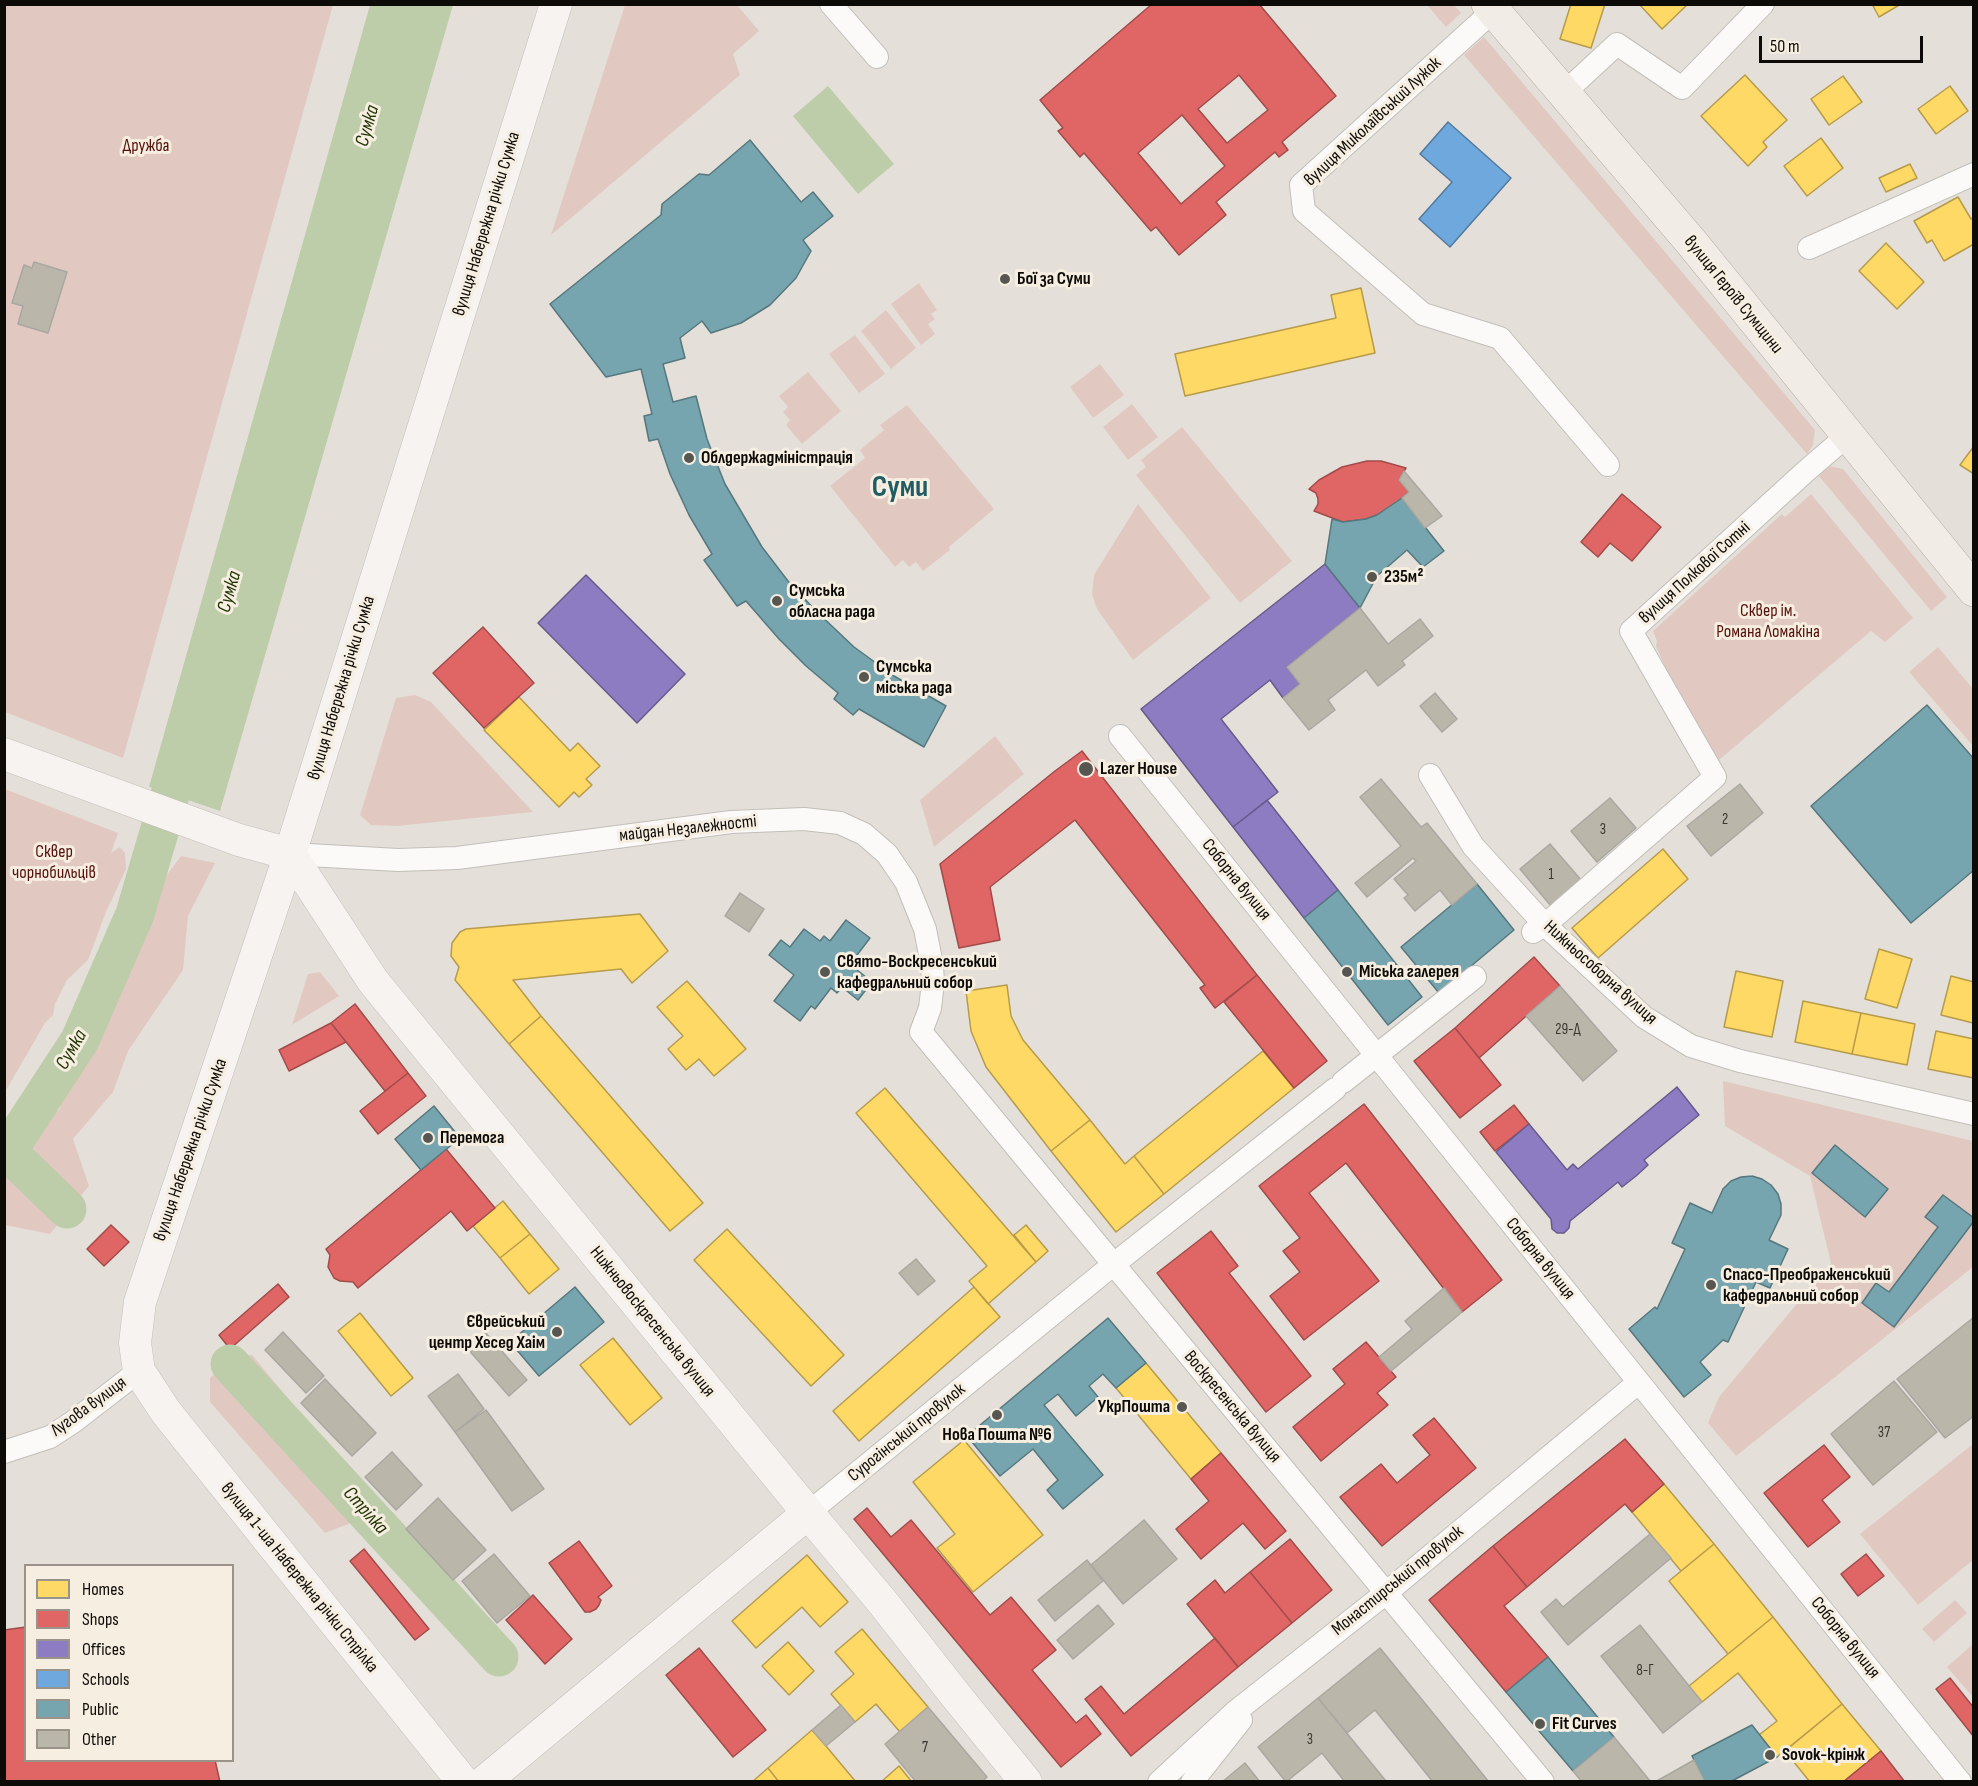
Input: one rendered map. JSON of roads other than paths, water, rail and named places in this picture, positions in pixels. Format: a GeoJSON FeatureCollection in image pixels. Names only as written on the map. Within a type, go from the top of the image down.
{"type":"FeatureCollection","features":[{"type":"Feature","properties":{"kind":"main road","name":"вулиця Набережна річки Сумка"},"geometry":{"type":"LineString","coordinates":[[139,1371],[135,1343],[140,1302],[290,854],[556,4]]}},
{"type":"Feature","properties":{"kind":"main road","name":"вулиця Героїв Сумщини"},"geometry":{"type":"LineString","coordinates":[[1491,8],[1692,243],[1848,435],[1970,576]]}},
{"type":"Feature","properties":{"kind":"main road"},"geometry":{"type":"LineString","coordinates":[[4,754],[239,840],[290,854]]}},
{"type":"Feature","properties":{"kind":"main road","name":"Нижньовоскресенська вулиця"},"geometry":{"type":"LineString","coordinates":[[290,854],[374,981],[807,1513],[884,1604],[1026,1782]]}},
{"type":"Feature","properties":{"kind":"main road","name":"вулиця 1-ша Набережна річки Стрілка"},"geometry":{"type":"LineString","coordinates":[[139,1371],[165,1413],[463,1782]]}},
{"type":"Feature","properties":{"kind":"main road","name":"Сурогінський провулок"},"geometry":{"type":"LineString","coordinates":[[484,1782],[807,1513]]}},
{"type":"Feature","properties":{"kind":"street"},"geometry":{"type":"LineString","coordinates":[[831,4],[877,57]]}},
{"type":"Feature","properties":{"kind":"street"},"geometry":{"type":"LineString","coordinates":[[1564,93],[1617,44],[1682,88],[1763,4]]}},
{"type":"Feature","properties":{"kind":"street","name":"вулиця Миколаївський Лужок"},"geometry":{"type":"LineString","coordinates":[[1491,8],[1301,185],[1304,211],[1423,314],[1500,338],[1608,465]]}},
{"type":"Feature","properties":{"kind":"street"},"geometry":{"type":"LineString","coordinates":[[1809,248],[1974,174]]}},
{"type":"Feature","properties":{"kind":"street","name":"вулиця Полкової Сотні"},"geometry":{"type":"LineString","coordinates":[[1539,928],[1715,777],[1631,631],[1848,435]]}},
{"type":"Feature","properties":{"kind":"street","name":"Соборна вулиця"},"geometry":{"type":"LineString","coordinates":[[1120,736],[1960,1782]]}},
{"type":"Feature","properties":{"kind":"street","name":"Нижньособорна вулиця"},"geometry":{"type":"LineString","coordinates":[[1430,775],[1473,846],[1539,928],[1644,1017],[1691,1046],[1740,1062],[1974,1114]]}},
{"type":"Feature","properties":{"kind":"street","name":"майдан Незалежності"},"geometry":{"type":"LineString","coordinates":[[290,854],[398,860],[457,858],[731,822],[804,819],[840,823],[864,834],[887,854],[906,882],[925,929],[933,983],[930,1008],[921,1032]]}},
{"type":"Feature","properties":{"kind":"street","name":"Сурогінський провулок"},"geometry":{"type":"LineString","coordinates":[[807,1513],[1114,1264],[1475,977]]}},
{"type":"Feature","properties":{"kind":"street","name":"Воскресенська вулиця"},"geometry":{"type":"LineString","coordinates":[[921,1032],[1543,1782]]}},
{"type":"Feature","properties":{"kind":"street","name":"Лугова вулиця"},"geometry":{"type":"LineString","coordinates":[[4,1452],[50,1437],[139,1371]]}},
{"type":"Feature","properties":{"kind":"street","name":"Монастирський провулок"},"geometry":{"type":"LineString","coordinates":[[1159,1782],[1235,1712],[1386,1593],[1639,1382]]}},
{"type":"Feature","properties":{"kind":"street"},"geometry":{"type":"LineString","coordinates":[[1192,1782],[1242,1721],[1235,1712]]}},
{"type":"Feature","properties":{"kind":"water"},"geometry":{"type":"Polygon","coordinates":[[[370,5],[453,5],[220,811],[149,787],[370,5]]]}},
{"type":"Feature","properties":{"kind":"water"},"geometry":{"type":"Polygon","coordinates":[[[828,86],[894,164],[858,194],[793,116],[828,86]]]}},
{"type":"Feature","properties":{"kind":"waterway","name":"Сумка"},"geometry":{"type":"LineString","coordinates":[[4,1157],[80,1040],[135,914],[185,744]]}},
{"type":"Feature","properties":{"kind":"waterway","name":"Стрілка"},"geometry":{"type":"LineString","coordinates":[[8,1152],[67,1209]]}},
{"type":"Feature","properties":{"kind":"waterway","name":"Стрілка"},"geometry":{"type":"LineString","coordinates":[[230,1364],[499,1657]]}},
{"type":"Feature","properties":{"kind":"place","name":"Бої за Суми"},"geometry":{"type":"Point","coordinates":[1005,279]}},
{"type":"Feature","properties":{"kind":"place","name":"Облдержадміністрація"},"geometry":{"type":"Point","coordinates":[689,458]}},
{"type":"Feature","properties":{"kind":"place","name":"235м²"},"geometry":{"type":"Point","coordinates":[1372,577]}},
{"type":"Feature","properties":{"kind":"place","name":"Сумська обласна рада"},"geometry":{"type":"Point","coordinates":[777,601]}},
{"type":"Feature","properties":{"kind":"place","name":"Сумська міська рада"},"geometry":{"type":"Point","coordinates":[864,677]}},
{"type":"Feature","properties":{"kind":"place","name":"Lazer House"},"geometry":{"type":"Point","coordinates":[1086,769]}},
{"type":"Feature","properties":{"kind":"place","name":"Свято-Воскресенський кафедральний собор"},"geometry":{"type":"Point","coordinates":[825,972]}},
{"type":"Feature","properties":{"kind":"place","name":"Міська галерея"},"geometry":{"type":"Point","coordinates":[1347,972]}},
{"type":"Feature","properties":{"kind":"place","name":"Перемога"},"geometry":{"type":"Point","coordinates":[428,1138]}},
{"type":"Feature","properties":{"kind":"place","name":"Спасо-Преображенський кафедральний собор"},"geometry":{"type":"Point","coordinates":[1711,1285]}},
{"type":"Feature","properties":{"kind":"place","name":"Єврейський центр Хесед Хаім"},"geometry":{"type":"Point","coordinates":[557,1332]}},
{"type":"Feature","properties":{"kind":"place","name":"УкрПошта"},"geometry":{"type":"Point","coordinates":[1182,1407]}},
{"type":"Feature","properties":{"kind":"place","name":"Нова Пошта №6"},"geometry":{"type":"Point","coordinates":[997,1415]}},
{"type":"Feature","properties":{"kind":"place","name":"Fit Curves"},"geometry":{"type":"Point","coordinates":[1540,1724]}},
{"type":"Feature","properties":{"kind":"place","name":"Sovok-крінж"},"geometry":{"type":"Point","coordinates":[1770,1755]}},
{"type":"Feature","properties":{"kind":"district","name":"Суми"},"geometry":{"type":"Point","coordinates":[900,488]}},
{"type":"Feature","properties":{"kind":"park label","name":"Дружба"},"geometry":{"type":"Point","coordinates":[146,146]}},
{"type":"Feature","properties":{"kind":"park label","name":"Сквер ім. Романа Ломакіна"},"geometry":{"type":"Point","coordinates":[1768,621]}},
{"type":"Feature","properties":{"kind":"park label","name":"Сквер чорнобильців"},"geometry":{"type":"Point","coordinates":[54,862]}}]}
